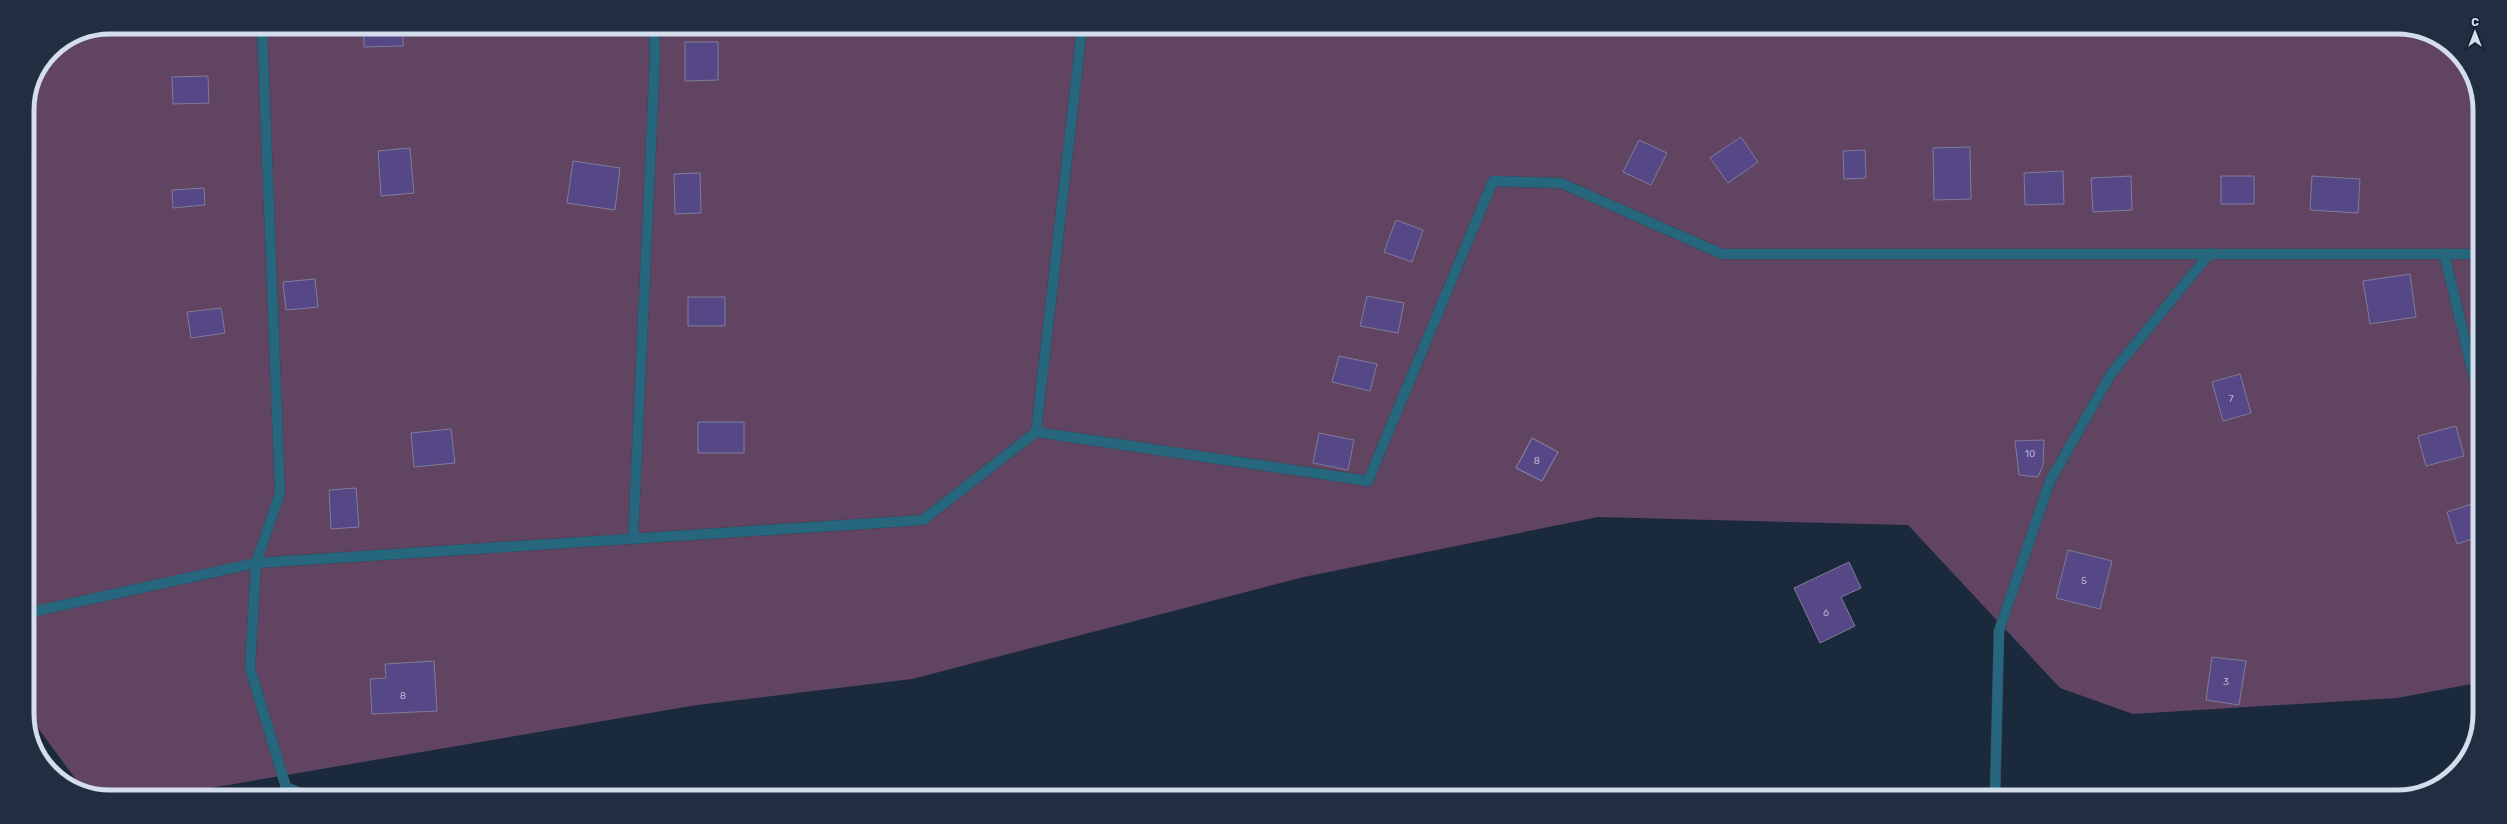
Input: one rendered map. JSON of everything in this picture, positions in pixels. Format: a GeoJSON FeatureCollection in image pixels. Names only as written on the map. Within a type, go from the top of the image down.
{"type":"FeatureCollection","features":[{"type":"Feature","properties":{"kind":"lane"},"geometry":{"type":"LineString","coordinates":[[262,34],[280,493],[256,563],[250,668],[286,786],[294,790]]}},
{"type":"Feature","properties":{"kind":"lane"},"geometry":{"type":"LineString","coordinates":[[633,539],[655,57],[654,34]]}},
{"type":"Feature","properties":{"kind":"lane"},"geometry":{"type":"LineString","coordinates":[[34,611],[256,563],[923,520],[1036,432],[1081,34]]}},
{"type":"Feature","properties":{"kind":"lane"},"geometry":{"type":"LineString","coordinates":[[1036,432],[1368,481],[1492,181],[1561,183],[1722,254],[2473,254]]}},
{"type":"Feature","properties":{"kind":"lane"},"geometry":{"type":"LineString","coordinates":[[1995,790],[1999,631],[2050,481],[2111,374],[2210,253]]}},
{"type":"Feature","properties":{"kind":"lane"},"geometry":{"type":"LineString","coordinates":[[2444,253],[2473,373]]}},
{"type":"Feature","properties":{"kind":"shaded area"},"geometry":{"type":"Polygon","coordinates":[[[2397,34],[2417,37],[2431,42],[2451,56],[2463,72],[2472,95],[2473,684],[2397,698],[2133,714],[2060,688],[1908,525],[1598,517],[1304,577],[912,679],[697,705],[198,790],[110,790],[85,786],[77,782],[35,724],[35,726],[34,105],[38,85],[44,72],[56,56],[76,42],[95,35],[2397,34]]]}},
{"type":"Feature","properties":{"kind":"building"},"geometry":{"type":"Polygon","coordinates":[[[364,34],[403,34],[403,46],[364,47],[364,34]]]}},
{"type":"Feature","properties":{"kind":"building"},"geometry":{"type":"Polygon","coordinates":[[[685,42],[718,42],[718,80],[685,81],[685,42]]]}},
{"type":"Feature","properties":{"kind":"building"},"geometry":{"type":"Polygon","coordinates":[[[208,76],[209,103],[173,104],[172,77],[208,76]]]}},
{"type":"Feature","properties":{"kind":"building"},"geometry":{"type":"Polygon","coordinates":[[[1741,137],[1758,162],[1728,183],[1710,158],[1741,137]]]}},
{"type":"Feature","properties":{"kind":"building"},"geometry":{"type":"Polygon","coordinates":[[[1639,140],[1667,153],[1651,185],[1623,172],[1639,140]]]}},
{"type":"Feature","properties":{"kind":"building"},"geometry":{"type":"Polygon","coordinates":[[[1970,147],[1971,199],[1934,200],[1933,148],[1970,147]]]}},
{"type":"Feature","properties":{"kind":"building"},"geometry":{"type":"Polygon","coordinates":[[[410,148],[414,193],[381,196],[378,151],[410,148]]]}},
{"type":"Feature","properties":{"kind":"building"},"geometry":{"type":"Polygon","coordinates":[[[1865,150],[1866,178],[1844,179],[1843,151],[1865,150]]]}},
{"type":"Feature","properties":{"kind":"building"},"geometry":{"type":"Polygon","coordinates":[[[573,161],[620,168],[615,210],[567,203],[573,161]]]}},
{"type":"Feature","properties":{"kind":"building"},"geometry":{"type":"Polygon","coordinates":[[[2063,171],[2064,204],[2025,205],[2024,173],[2063,171]]]}},
{"type":"Feature","properties":{"kind":"building"},"geometry":{"type":"Polygon","coordinates":[[[700,173],[701,213],[675,214],[674,174],[700,173]]]}},
{"type":"Feature","properties":{"kind":"building"},"geometry":{"type":"Polygon","coordinates":[[[2131,176],[2132,210],[2093,212],[2091,178],[2131,176]]]}},
{"type":"Feature","properties":{"kind":"building"},"geometry":{"type":"Polygon","coordinates":[[[2221,176],[2254,176],[2254,204],[2221,204],[2221,176]]]}},
{"type":"Feature","properties":{"kind":"building"},"geometry":{"type":"Polygon","coordinates":[[[2312,176],[2360,179],[2358,213],[2310,210],[2312,176]]]}},
{"type":"Feature","properties":{"kind":"building"},"geometry":{"type":"Polygon","coordinates":[[[204,188],[205,205],[173,208],[172,190],[204,188]]]}},
{"type":"Feature","properties":{"kind":"building"},"geometry":{"type":"Polygon","coordinates":[[[1396,220],[1423,230],[1412,262],[1384,252],[1396,220]]]}},
{"type":"Feature","properties":{"kind":"building"},"geometry":{"type":"Polygon","coordinates":[[[2410,274],[2416,317],[2370,324],[2363,281],[2410,274]]]}},
{"type":"Feature","properties":{"kind":"building"},"geometry":{"type":"Polygon","coordinates":[[[315,279],[318,307],[286,310],[283,282],[315,279]]]}},
{"type":"Feature","properties":{"kind":"building"},"geometry":{"type":"Polygon","coordinates":[[[1367,296],[1404,303],[1398,333],[1360,326],[1367,296]]]}},
{"type":"Feature","properties":{"kind":"building"},"geometry":{"type":"Polygon","coordinates":[[[688,297],[725,297],[725,326],[688,326],[688,297]]]}},
{"type":"Feature","properties":{"kind":"building"},"geometry":{"type":"Polygon","coordinates":[[[221,308],[225,333],[191,338],[187,312],[221,308]]]}},
{"type":"Feature","properties":{"kind":"building"},"geometry":{"type":"Polygon","coordinates":[[[1339,356],[1377,364],[1370,391],[1332,382],[1339,356]]]}},
{"type":"Feature","properties":{"kind":"building"},"geometry":{"type":"Polygon","coordinates":[[[2240,374],[2251,413],[2223,421],[2212,382],[2240,374]]]}},
{"type":"Feature","properties":{"kind":"building"},"geometry":{"type":"Polygon","coordinates":[[[698,422],[744,422],[744,453],[698,453],[698,422]]]}},
{"type":"Feature","properties":{"kind":"building"},"geometry":{"type":"Polygon","coordinates":[[[2456,426],[2464,456],[2426,466],[2418,436],[2456,426]]]}},
{"type":"Feature","properties":{"kind":"building"},"geometry":{"type":"Polygon","coordinates":[[[451,429],[455,463],[414,467],[411,433],[451,429]]]}},
{"type":"Feature","properties":{"kind":"building"},"geometry":{"type":"Polygon","coordinates":[[[1319,433],[1354,440],[1348,470],[1313,463],[1319,433]]]}},
{"type":"Feature","properties":{"kind":"building"},"geometry":{"type":"Polygon","coordinates":[[[1532,438],[1558,452],[1542,481],[1516,468],[1532,438]]]}},
{"type":"Feature","properties":{"kind":"building"},"geometry":{"type":"Polygon","coordinates":[[[1532,438],[1558,452],[1542,481],[1516,468],[1532,438]]]}},
{"type":"Feature","properties":{"kind":"building"},"geometry":{"type":"Polygon","coordinates":[[[2044,440],[2043,465],[2038,477],[2019,475],[2015,441],[2044,440]]]}},
{"type":"Feature","properties":{"kind":"building"},"geometry":{"type":"Polygon","coordinates":[[[356,488],[359,527],[331,529],[329,490],[356,488]]]}},
{"type":"Feature","properties":{"kind":"building"},"geometry":{"type":"Polygon","coordinates":[[[2473,504],[2473,539],[2457,544],[2447,512],[2473,504]]]}},
{"type":"Feature","properties":{"kind":"building"},"geometry":{"type":"Polygon","coordinates":[[[2068,550],[2112,561],[2100,609],[2056,598],[2068,550]]]}},
{"type":"Feature","properties":{"kind":"building"},"geometry":{"type":"Polygon","coordinates":[[[1849,562],[1861,588],[1841,597],[1855,626],[1820,643],[1794,588],[1849,562]]]}},
{"type":"Feature","properties":{"kind":"building"},"geometry":{"type":"Polygon","coordinates":[[[2212,657],[2246,661],[2239,705],[2206,700],[2212,657]]]}},
{"type":"Feature","properties":{"kind":"building"},"geometry":{"type":"Polygon","coordinates":[[[434,661],[437,711],[372,714],[370,679],[386,678],[385,664],[434,661]]]}}]}
